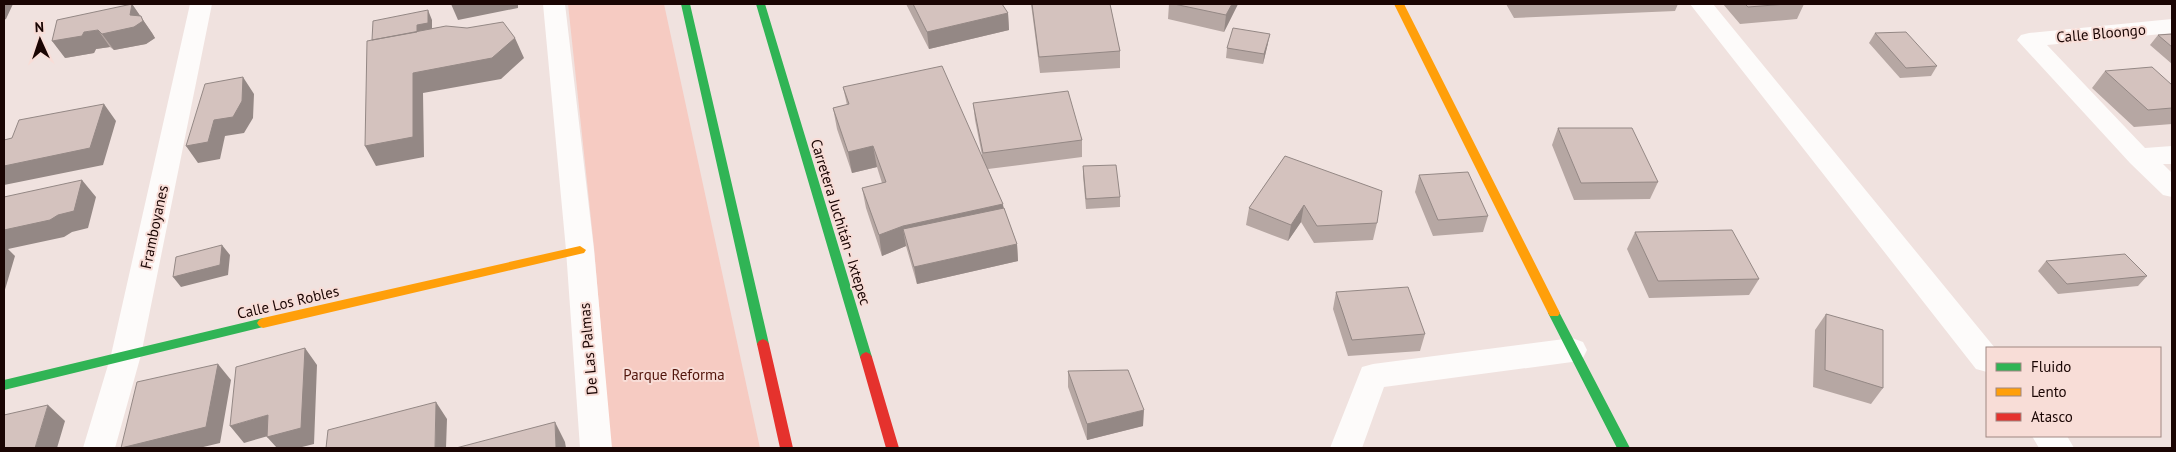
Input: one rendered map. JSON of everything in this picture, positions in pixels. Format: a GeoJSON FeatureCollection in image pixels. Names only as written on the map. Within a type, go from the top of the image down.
{"type":"FeatureCollection","features":[{"type":"Feature","properties":{"kind":"main road"},"geometry":{"type":"LineString","coordinates":[[685,4],[787,448]]}},
{"type":"Feature","properties":{"kind":"main road","name":"Carretera Juchitán - Ixtepec"},"geometry":{"type":"LineString","coordinates":[[760,4],[893,448]]}},
{"type":"Feature","properties":{"kind":"main road"},"geometry":{"type":"LineString","coordinates":[[1399,4],[1572,350],[1624,448]]}},
{"type":"Feature","properties":{"kind":"main road","name":"Calle Los Robles"},"geometry":{"type":"LineString","coordinates":[[4,385],[580,250]]}},
{"type":"Feature","properties":{"kind":"street","name":"Framboyanes"},"geometry":{"type":"LineString","coordinates":[[99,448],[126,355],[201,4]]}},
{"type":"Feature","properties":{"kind":"street","name":"De Las Palmas"},"geometry":{"type":"LineString","coordinates":[[554,4],[580,250],[596,448]]}},
{"type":"Feature","properties":{"kind":"street"},"geometry":{"type":"LineString","coordinates":[[1702,4],[1986,359]]}},
{"type":"Feature","properties":{"kind":"street","name":"Calle Bloongo"},"geometry":{"type":"LineString","coordinates":[[2139,158],[2029,40],[2172,26]]}},
{"type":"Feature","properties":{"kind":"street"},"geometry":{"type":"LineString","coordinates":[[2139,158],[2172,155]]}},
{"type":"Feature","properties":{"kind":"street"},"geometry":{"type":"LineString","coordinates":[[2139,158],[2172,188]]}},
{"type":"Feature","properties":{"kind":"street"},"geometry":{"type":"LineString","coordinates":[[1346,448],[1373,376],[1572,350]]}},
{"type":"Feature","properties":{"kind":"street"},"geometry":{"type":"LineString","coordinates":[[2049,437],[2058,448]]}},
{"type":"Feature","properties":{"kind":"green space","name":"Parque Reforma"},"geometry":{"type":"Polygon","coordinates":[[[568,4],[664,4],[760,448],[611,448],[594,247],[568,4]]]}},
{"type":"Feature","properties":{"kind":"building"},"geometry":{"type":"Polygon","coordinates":[[[132,4],[130,15],[141,16],[143,21],[134,27],[102,34],[98,30],[84,32],[82,36],[52,41],[57,20],[132,4]]]}},
{"type":"Feature","properties":{"kind":"building"},"geometry":{"type":"Polygon","coordinates":[[[913,4],[1002,4],[1008,13],[927,32],[913,4]]]}},
{"type":"Feature","properties":{"kind":"building"},"geometry":{"type":"Polygon","coordinates":[[[1032,4],[1110,4],[1120,51],[1039,57],[1032,4]]]}},
{"type":"Feature","properties":{"kind":"building"},"geometry":{"type":"Polygon","coordinates":[[[1174,4],[1232,4],[1226,15],[1174,4]]]}},
{"type":"Feature","properties":{"kind":"building"},"geometry":{"type":"Polygon","coordinates":[[[1745,4],[1787,4],[1748,7],[1745,4]]]}},
{"type":"Feature","properties":{"kind":"building"},"geometry":{"type":"Polygon","coordinates":[[[428,10],[428,23],[417,25],[417,32],[372,40],[373,21],[428,10]]]}},
{"type":"Feature","properties":{"kind":"building"},"geometry":{"type":"Polygon","coordinates":[[[503,22],[515,38],[492,58],[413,73],[413,137],[365,146],[367,41],[446,26],[467,28],[503,22]]]}},
{"type":"Feature","properties":{"kind":"building"},"geometry":{"type":"Polygon","coordinates":[[[1233,28],[1270,34],[1264,54],[1227,48],[1233,28]]]}},
{"type":"Feature","properties":{"kind":"building"},"geometry":{"type":"Polygon","coordinates":[[[1906,32],[1937,66],[1906,68],[1875,33],[1906,32]]]}},
{"type":"Feature","properties":{"kind":"building"},"geometry":{"type":"Polygon","coordinates":[[[2172,34],[2172,47],[2158,35],[2172,34]]]}},
{"type":"Feature","properties":{"kind":"building"},"geometry":{"type":"Polygon","coordinates":[[[942,66],[1003,204],[903,226],[879,235],[862,188],[886,182],[873,146],[848,152],[833,108],[849,104],[843,87],[942,66]]]}},
{"type":"Feature","properties":{"kind":"building"},"geometry":{"type":"Polygon","coordinates":[[[2152,67],[2172,85],[2172,108],[2148,110],[2105,71],[2152,67]]]}},
{"type":"Feature","properties":{"kind":"building"},"geometry":{"type":"Polygon","coordinates":[[[243,77],[242,101],[233,117],[214,120],[208,142],[186,146],[205,84],[243,77]]]}},
{"type":"Feature","properties":{"kind":"building"},"geometry":{"type":"Polygon","coordinates":[[[1068,91],[1082,140],[983,153],[973,103],[1068,91]]]}},
{"type":"Feature","properties":{"kind":"building"},"geometry":{"type":"Polygon","coordinates":[[[104,104],[90,148],[4,166],[4,140],[12,138],[19,120],[104,104]]]}},
{"type":"Feature","properties":{"kind":"building"},"geometry":{"type":"Polygon","coordinates":[[[1558,128],[1632,128],[1658,182],[1581,183],[1558,128]]]}},
{"type":"Feature","properties":{"kind":"building"},"geometry":{"type":"Polygon","coordinates":[[[1285,156],[1382,191],[1377,223],[1317,226],[1304,205],[1291,225],[1249,208],[1285,156]]]}},
{"type":"Feature","properties":{"kind":"building"},"geometry":{"type":"Polygon","coordinates":[[[1116,165],[1120,197],[1086,199],[1083,166],[1116,165]]]}},
{"type":"Feature","properties":{"kind":"building"},"geometry":{"type":"Polygon","coordinates":[[[1468,172],[1488,216],[1438,220],[1419,175],[1468,172]]]}},
{"type":"Feature","properties":{"kind":"building"},"geometry":{"type":"Polygon","coordinates":[[[82,180],[74,211],[58,215],[50,220],[4,230],[4,197],[82,180]]]}},
{"type":"Feature","properties":{"kind":"building"},"geometry":{"type":"Polygon","coordinates":[[[1004,208],[1017,244],[914,267],[903,229],[1004,208]]]}},
{"type":"Feature","properties":{"kind":"building"},"geometry":{"type":"Polygon","coordinates":[[[1732,230],[1759,279],[1658,281],[1635,232],[1732,230]]]}},
{"type":"Feature","properties":{"kind":"building"},"geometry":{"type":"Polygon","coordinates":[[[222,245],[220,265],[173,277],[176,257],[222,245]]]}},
{"type":"Feature","properties":{"kind":"building"},"geometry":{"type":"Polygon","coordinates":[[[2125,254],[2147,276],[2067,284],[2046,261],[2125,254]]]}},
{"type":"Feature","properties":{"kind":"building"},"geometry":{"type":"Polygon","coordinates":[[[1408,287],[1425,334],[1352,340],[1336,292],[1408,287]]]}},
{"type":"Feature","properties":{"kind":"building"},"geometry":{"type":"Polygon","coordinates":[[[1826,314],[1883,330],[1883,388],[1825,370],[1826,314]]]}},
{"type":"Feature","properties":{"kind":"building"},"geometry":{"type":"Polygon","coordinates":[[[305,348],[301,428],[267,437],[268,415],[230,426],[236,367],[305,348]]]}},
{"type":"Feature","properties":{"kind":"building"},"geometry":{"type":"Polygon","coordinates":[[[218,364],[206,427],[121,448],[137,382],[218,364]]]}},
{"type":"Feature","properties":{"kind":"building"},"geometry":{"type":"Polygon","coordinates":[[[1128,370],[1144,410],[1087,424],[1068,371],[1128,370]]]}},
{"type":"Feature","properties":{"kind":"building"},"geometry":{"type":"Polygon","coordinates":[[[436,402],[435,448],[326,448],[328,430],[436,402]]]}},
{"type":"Feature","properties":{"kind":"building"},"geometry":{"type":"Polygon","coordinates":[[[48,405],[35,448],[4,448],[4,415],[48,405]]]}},
{"type":"Feature","properties":{"kind":"building"},"geometry":{"type":"Polygon","coordinates":[[[555,422],[556,448],[456,448],[555,422]]]}},
{"type":"Feature","properties":{"kind":"traffic: fast"},"geometry":{"type":"LineString","coordinates":[[685,4],[763,344]]}},
{"type":"Feature","properties":{"kind":"traffic: fast"},"geometry":{"type":"LineString","coordinates":[[760,4],[866,357]]}},
{"type":"Feature","properties":{"kind":"traffic: fast"},"geometry":{"type":"LineString","coordinates":[[1554,313],[1624,448]]}},
{"type":"Feature","properties":{"kind":"traffic: fast"},"geometry":{"type":"LineString","coordinates":[[4,385],[263,323]]}},
{"type":"Feature","properties":{"kind":"traffic: slow"},"geometry":{"type":"LineString","coordinates":[[1399,4],[1554,313]]}},
{"type":"Feature","properties":{"kind":"traffic: slow"},"geometry":{"type":"LineString","coordinates":[[263,323],[580,250]]}},
{"type":"Feature","properties":{"kind":"traffic: jam"},"geometry":{"type":"LineString","coordinates":[[763,344],[787,448]]}},
{"type":"Feature","properties":{"kind":"traffic: jam"},"geometry":{"type":"LineString","coordinates":[[866,357],[893,448]]}}]}
